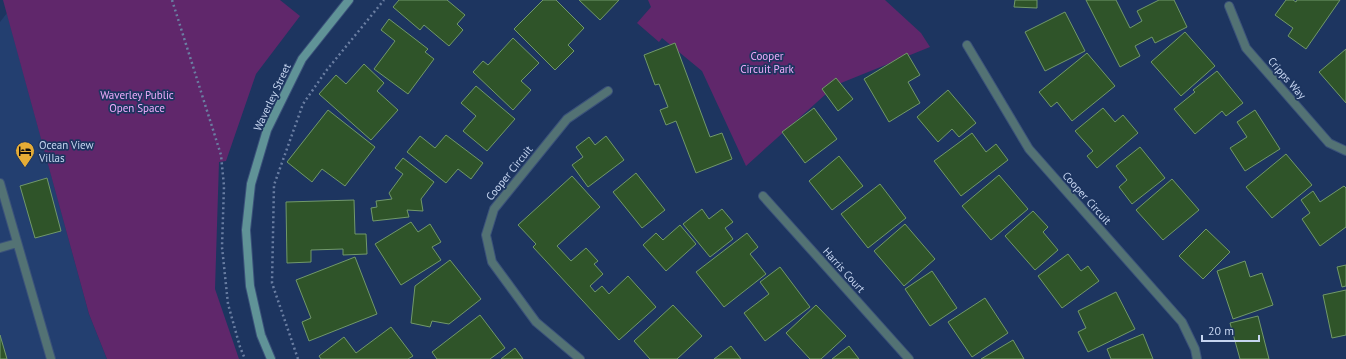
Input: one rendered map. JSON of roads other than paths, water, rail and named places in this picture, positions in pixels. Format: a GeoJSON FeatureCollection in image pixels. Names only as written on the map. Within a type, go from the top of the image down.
{"type":"FeatureCollection","features":[{"type":"Feature","properties":{"kind":"street","name":"Waverley Street"},"geometry":{"type":"LineString","coordinates":[[271,359],[261,335],[250,286],[246,230],[252,184],[267,130],[302,60],[349,0]]}},
{"type":"Feature","properties":{"kind":"street","name":"Cripps Way"},"geometry":{"type":"LineString","coordinates":[[1228,6],[1246,48],[1330,143],[1346,151]]}},
{"type":"Feature","properties":{"kind":"street","name":"Cooper Circuit"},"geometry":{"type":"LineString","coordinates":[[967,44],[1029,149],[1182,322],[1195,349],[1197,359]]}},
{"type":"Feature","properties":{"kind":"street","name":"Cooper Circuit"},"geometry":{"type":"LineString","coordinates":[[580,359],[536,322],[492,262],[486,235],[494,209],[567,119],[608,91]]}},
{"type":"Feature","properties":{"kind":"street"},"geometry":{"type":"LineString","coordinates":[[0,183],[51,359]]}},
{"type":"Feature","properties":{"kind":"street","name":"Harris Court"},"geometry":{"type":"LineString","coordinates":[[763,196],[908,359]]}},
{"type":"Feature","properties":{"kind":"street"},"geometry":{"type":"LineString","coordinates":[[0,248],[17,243]]}},
{"type":"Feature","properties":{"kind":"place","name":"Ocean View Villas"},"geometry":{"type":"Point","coordinates":[25,168]}},
{"type":"Feature","properties":{"kind":"park label","name":"Cooper Circuit Park"},"geometry":{"type":"Point","coordinates":[767,62]}},
{"type":"Feature","properties":{"kind":"park label","name":"Waverley Public Open Space"},"geometry":{"type":"Point","coordinates":[137,101]}}]}
